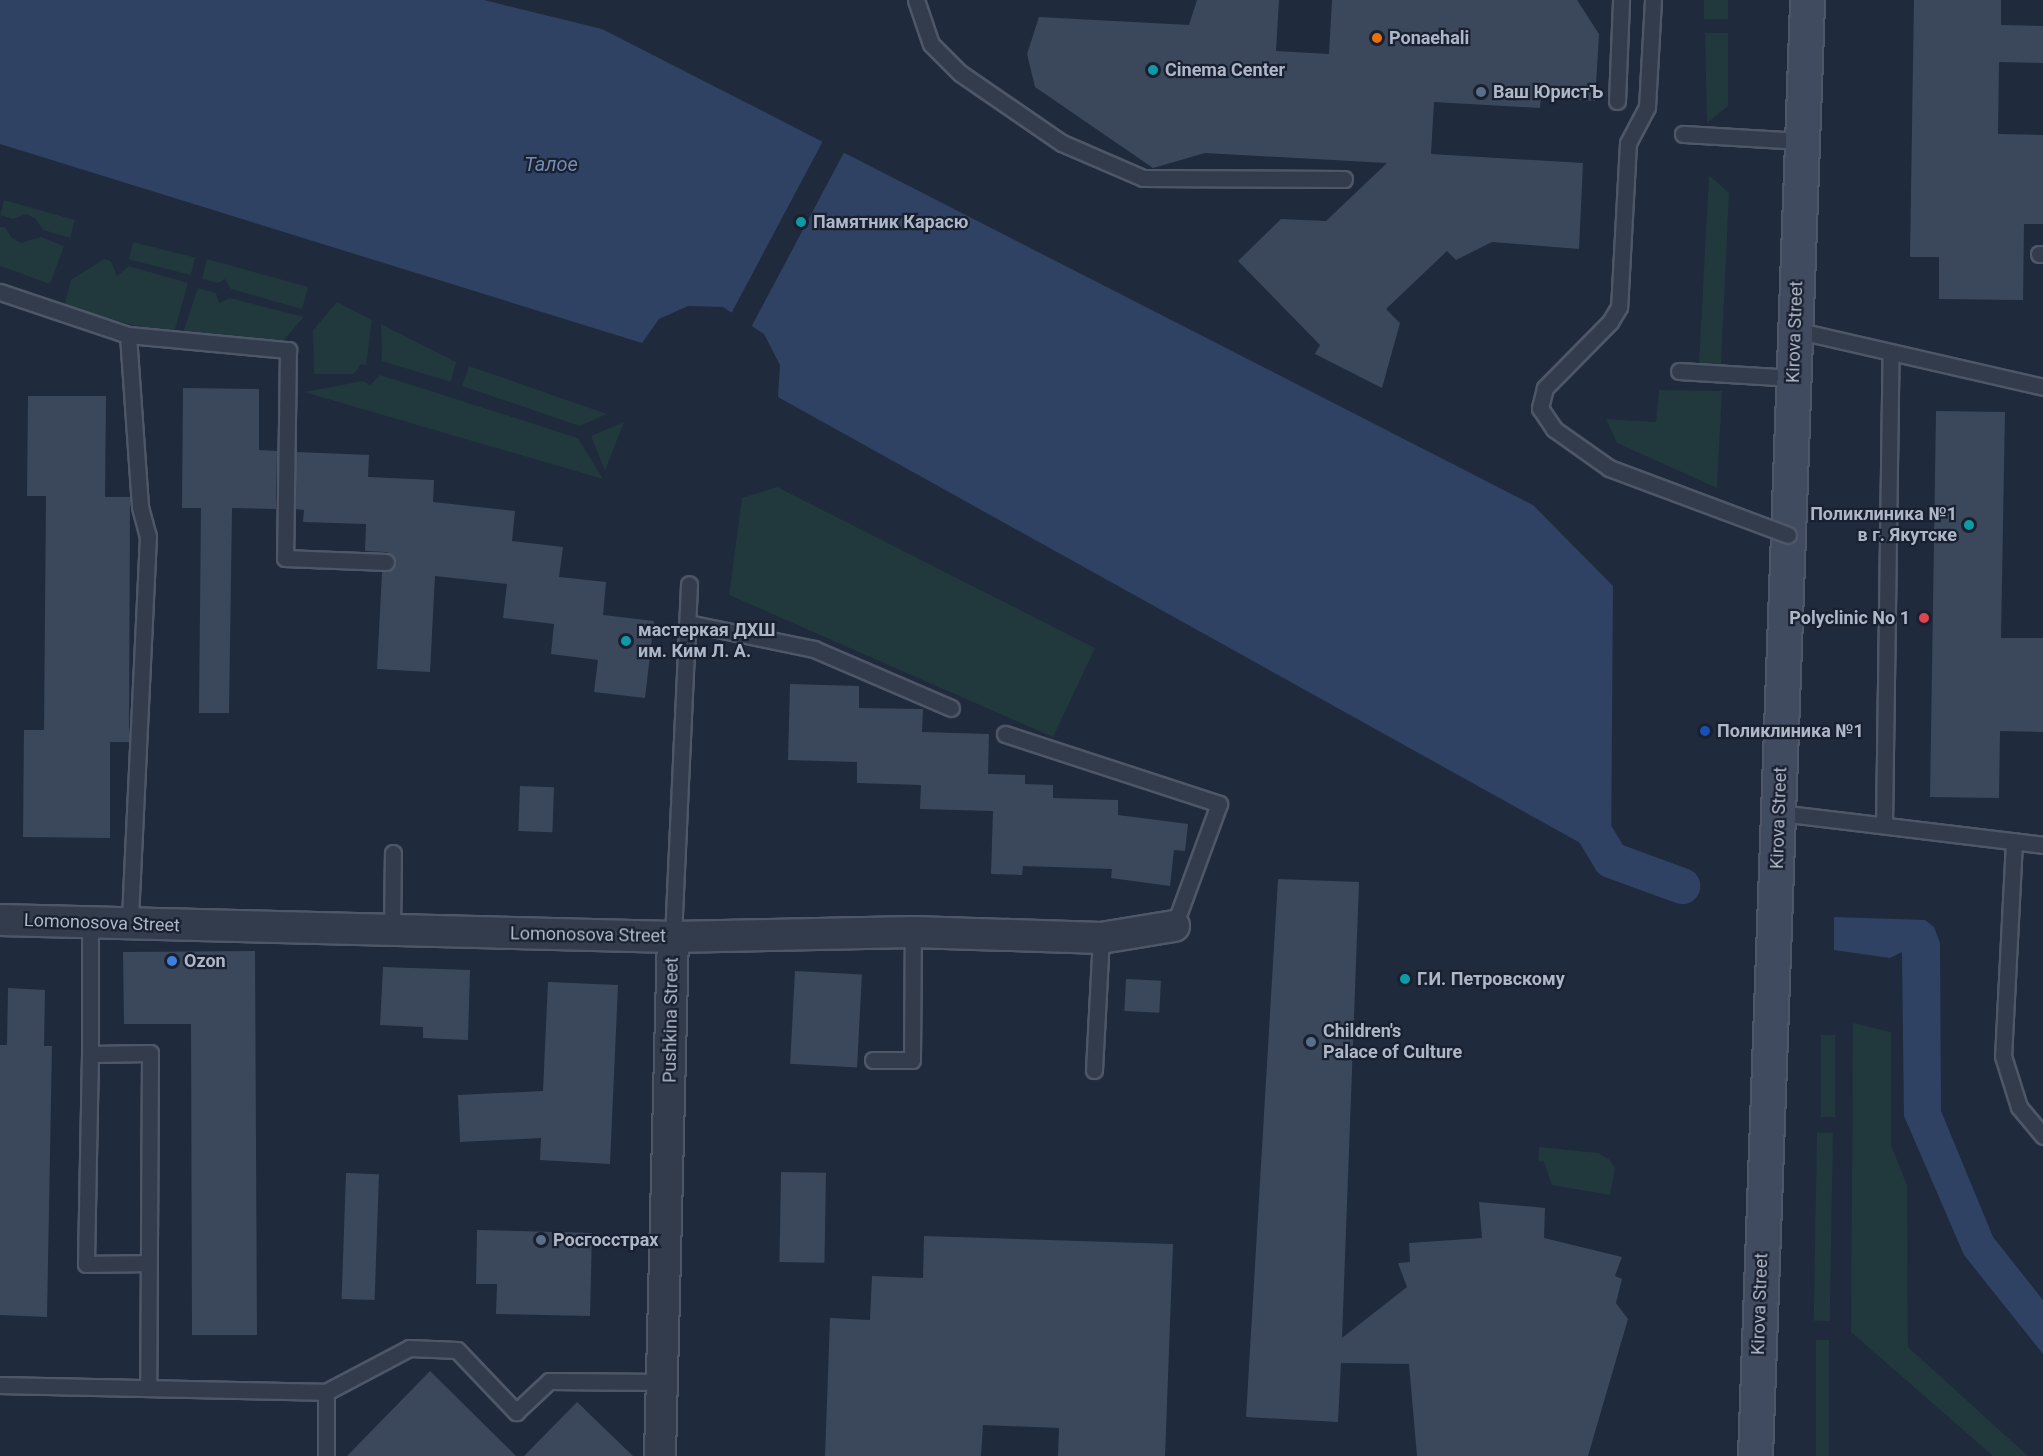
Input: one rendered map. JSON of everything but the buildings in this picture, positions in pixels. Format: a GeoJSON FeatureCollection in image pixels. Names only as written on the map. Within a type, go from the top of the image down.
{"type":"FeatureCollection","features":[{"type":"Feature","properties":{"kind":"main road","name":"Kirova Street"},"geometry":{"type":"LineString","coordinates":[[1755,1456],[1780,813],[1807,0]]}},
{"type":"Feature","properties":{"kind":"street","name":"Lomonosova Street"},"geometry":{"type":"LineString","coordinates":[[0,920],[673,937],[914,932],[1101,938],[1174,926]]}},
{"type":"Feature","properties":{"kind":"street","name":"Pushkina Street"},"geometry":{"type":"LineString","coordinates":[[660,1456],[673,937]]}},
{"type":"Feature","properties":{"kind":"lane"},"geometry":{"type":"LineString","coordinates":[[916,0],[931,44],[960,73],[1062,142],[1143,178],[1344,179]]}},
{"type":"Feature","properties":{"kind":"lane"},"geometry":{"type":"LineString","coordinates":[[1617,101],[1621,0]]}},
{"type":"Feature","properties":{"kind":"lane"},"geometry":{"type":"LineString","coordinates":[[1653,0],[1647,107],[1628,143],[1619,307],[1610,322],[1545,388],[1540,408],[1554,429],[1610,468],[1788,535]]}},
{"type":"Feature","properties":{"kind":"lane"},"geometry":{"type":"LineString","coordinates":[[1683,134],[1802,141]]}},
{"type":"Feature","properties":{"kind":"lane"},"geometry":{"type":"LineString","coordinates":[[0,292],[128,335],[288,350],[285,558],[386,562]]}},
{"type":"Feature","properties":{"kind":"lane"},"geometry":{"type":"LineString","coordinates":[[1795,330],[2043,387]]}},
{"type":"Feature","properties":{"kind":"lane"},"geometry":{"type":"LineString","coordinates":[[128,335],[140,507],[148,536],[130,924]]}},
{"type":"Feature","properties":{"kind":"lane"},"geometry":{"type":"LineString","coordinates":[[1884,825],[1891,352]]}},
{"type":"Feature","properties":{"kind":"lane"},"geometry":{"type":"LineString","coordinates":[[1679,371],[1794,378]]}},
{"type":"Feature","properties":{"kind":"lane","name":"Pushkina Street"},"geometry":{"type":"LineString","coordinates":[[673,937],[689,584]]}},
{"type":"Feature","properties":{"kind":"lane"},"geometry":{"type":"LineString","coordinates":[[688,623],[814,649],[951,708]]}},
{"type":"Feature","properties":{"kind":"lane"},"geometry":{"type":"LineString","coordinates":[[1005,734],[1219,804],[1174,926]]}},
{"type":"Feature","properties":{"kind":"lane"},"geometry":{"type":"LineString","coordinates":[[1780,813],[2043,845]]}},
{"type":"Feature","properties":{"kind":"lane"},"geometry":{"type":"LineString","coordinates":[[2014,842],[2003,1056],[2019,1107],[2043,1136]]}},
{"type":"Feature","properties":{"kind":"lane"},"geometry":{"type":"LineString","coordinates":[[392,930],[393,853]]}},
{"type":"Feature","properties":{"kind":"lane"},"geometry":{"type":"LineString","coordinates":[[90,924],[86,1264],[149,1263]]}},
{"type":"Feature","properties":{"kind":"lane"},"geometry":{"type":"LineString","coordinates":[[873,1060],[912,1060],[914,932]]}},
{"type":"Feature","properties":{"kind":"lane"},"geometry":{"type":"LineString","coordinates":[[1094,1070],[1101,938]]}},
{"type":"Feature","properties":{"kind":"lane"},"geometry":{"type":"LineString","coordinates":[[90,1054],[150,1053],[148,1387]]}},
{"type":"Feature","properties":{"kind":"lane"},"geometry":{"type":"LineString","coordinates":[[0,1385],[326,1392],[409,1348],[457,1350],[516,1412],[549,1381],[662,1382]]}},
{"type":"Feature","properties":{"kind":"lane"},"geometry":{"type":"LineString","coordinates":[[326,1392],[326,1456]]}},
{"type":"Feature","properties":{"kind":"green space"},"geometry":{"type":"Polygon","coordinates":[[[1704,0],[1728,0],[1728,19],[1704,19],[1704,0]]]}},
{"type":"Feature","properties":{"kind":"green space"},"geometry":{"type":"Polygon","coordinates":[[[1705,33],[1728,33],[1728,106],[1707,123],[1705,33]]]}},
{"type":"Feature","properties":{"kind":"green space"},"geometry":{"type":"Polygon","coordinates":[[[1709,175],[1729,193],[1721,365],[1699,363],[1709,175]]]}},
{"type":"Feature","properties":{"kind":"green space"},"geometry":{"type":"Polygon","coordinates":[[[4,200],[75,220],[70,238],[43,230],[35,218],[26,214],[13,219],[0,215],[4,200]]]}},
{"type":"Feature","properties":{"kind":"green space"},"geometry":{"type":"Polygon","coordinates":[[[0,227],[5,227],[12,238],[21,243],[41,237],[64,246],[50,284],[0,266],[0,227]]]}},
{"type":"Feature","properties":{"kind":"green space"},"geometry":{"type":"Polygon","coordinates":[[[133,242],[195,257],[191,275],[129,259],[133,242]]]}},
{"type":"Feature","properties":{"kind":"green space"},"geometry":{"type":"Polygon","coordinates":[[[104,259],[111,261],[117,276],[129,266],[188,283],[173,336],[64,306],[71,280],[104,259]]]}},
{"type":"Feature","properties":{"kind":"green space"},"geometry":{"type":"Polygon","coordinates":[[[207,259],[308,287],[302,309],[231,289],[225,279],[218,283],[202,279],[207,259]]]}},
{"type":"Feature","properties":{"kind":"green space"},"geometry":{"type":"Polygon","coordinates":[[[198,288],[216,293],[219,303],[230,298],[304,317],[279,345],[181,338],[198,288]]]}},
{"type":"Feature","properties":{"kind":"green space"},"geometry":{"type":"Polygon","coordinates":[[[337,302],[372,320],[366,365],[361,364],[354,374],[314,374],[313,330],[337,302]]]}},
{"type":"Feature","properties":{"kind":"green space"},"geometry":{"type":"Polygon","coordinates":[[[381,324],[456,362],[451,382],[382,361],[381,324]]]}},
{"type":"Feature","properties":{"kind":"green space"},"geometry":{"type":"Polygon","coordinates":[[[469,366],[607,414],[580,426],[462,386],[469,366]]]}},
{"type":"Feature","properties":{"kind":"green space"},"geometry":{"type":"Polygon","coordinates":[[[380,375],[578,438],[603,479],[304,392],[363,381],[370,385],[380,375]]]}},
{"type":"Feature","properties":{"kind":"green space"},"geometry":{"type":"Polygon","coordinates":[[[1659,390],[1722,391],[1717,488],[1617,443],[1606,419],[1656,422],[1659,390]]]}},
{"type":"Feature","properties":{"kind":"green space"},"geometry":{"type":"Polygon","coordinates":[[[624,422],[605,471],[591,436],[624,422]]]}},
{"type":"Feature","properties":{"kind":"green space"},"geometry":{"type":"Polygon","coordinates":[[[777,487],[1095,648],[1053,737],[729,595],[742,498],[777,487]]]}},
{"type":"Feature","properties":{"kind":"green space"},"geometry":{"type":"Polygon","coordinates":[[[1853,1023],[1891,1032],[1891,1145],[1907,1185],[1908,1347],[2028,1456],[1993,1456],[1851,1332],[1853,1023]]]}},
{"type":"Feature","properties":{"kind":"green space"},"geometry":{"type":"Polygon","coordinates":[[[1821,1035],[1835,1035],[1835,1117],[1821,1117],[1821,1035]]]}},
{"type":"Feature","properties":{"kind":"green space"},"geometry":{"type":"Polygon","coordinates":[[[1817,1133],[1833,1133],[1830,1321],[1814,1321],[1817,1133]]]}},
{"type":"Feature","properties":{"kind":"green space"},"geometry":{"type":"Polygon","coordinates":[[[1539,1147],[1598,1153],[1609,1159],[1615,1168],[1610,1195],[1552,1185],[1544,1162],[1538,1161],[1539,1147]]]}},
{"type":"Feature","properties":{"kind":"green space"},"geometry":{"type":"Polygon","coordinates":[[[1816,1340],[1829,1340],[1829,1456],[1816,1456],[1816,1340]]]}},
{"type":"Feature","properties":{"kind":"water","name":"Талое"},"geometry":{"type":"Polygon","coordinates":[[[0,0],[484,0],[602,29],[1533,505],[1613,586],[1611,860],[778,397],[780,365],[764,334],[723,307],[688,306],[659,319],[642,343],[0,144],[0,0]]]}},
{"type":"Feature","properties":{"kind":"water"},"geometry":{"type":"Polygon","coordinates":[[[1834,917],[1925,920],[1934,927],[1940,943],[1941,1111],[1993,1237],[2043,1300],[2043,1354],[1964,1255],[1904,1116],[1902,952],[1890,958],[1834,950],[1834,917]]]}},
{"type":"Feature","properties":{"kind":"pier"},"geometry":{"type":"Polygon","coordinates":[[[824,139],[845,150],[750,330],[729,318],[824,139]]]}},
{"type":"Feature","properties":{"kind":"waterway"},"geometry":{"type":"LineString","coordinates":[[1585,817],[1611,860],[1682,886]]}},
{"type":"Feature","properties":{"kind":"place","name":"Ponaehali"},"geometry":{"type":"Point","coordinates":[1377,38]}},
{"type":"Feature","properties":{"kind":"place","name":"Cinema Center"},"geometry":{"type":"Point","coordinates":[1153,70]}},
{"type":"Feature","properties":{"kind":"place","name":"Ваш ЮристЪ"},"geometry":{"type":"Point","coordinates":[1481,92]}},
{"type":"Feature","properties":{"kind":"place","name":"Памятник Карасю"},"geometry":{"type":"Point","coordinates":[801,222]}},
{"type":"Feature","properties":{"kind":"place","name":"Поликлиника №1 в г. Якутске"},"geometry":{"type":"Point","coordinates":[1969,525]}},
{"type":"Feature","properties":{"kind":"place","name":"Polyclinic No 1"},"geometry":{"type":"Point","coordinates":[1924,618]}},
{"type":"Feature","properties":{"kind":"place","name":"мастеркая ДХШ им. Ким Л. А."},"geometry":{"type":"Point","coordinates":[626,641]}},
{"type":"Feature","properties":{"kind":"place","name":"Поликлиника №1"},"geometry":{"type":"Point","coordinates":[1705,731]}},
{"type":"Feature","properties":{"kind":"place","name":"Ozon"},"geometry":{"type":"Point","coordinates":[172,961]}},
{"type":"Feature","properties":{"kind":"place","name":"Г.И. Петровскому"},"geometry":{"type":"Point","coordinates":[1405,979]}},
{"type":"Feature","properties":{"kind":"place","name":"Children's Palace of Culture"},"geometry":{"type":"Point","coordinates":[1311,1042]}},
{"type":"Feature","properties":{"kind":"place","name":"Росгосстрах"},"geometry":{"type":"Point","coordinates":[541,1240]}}]}
